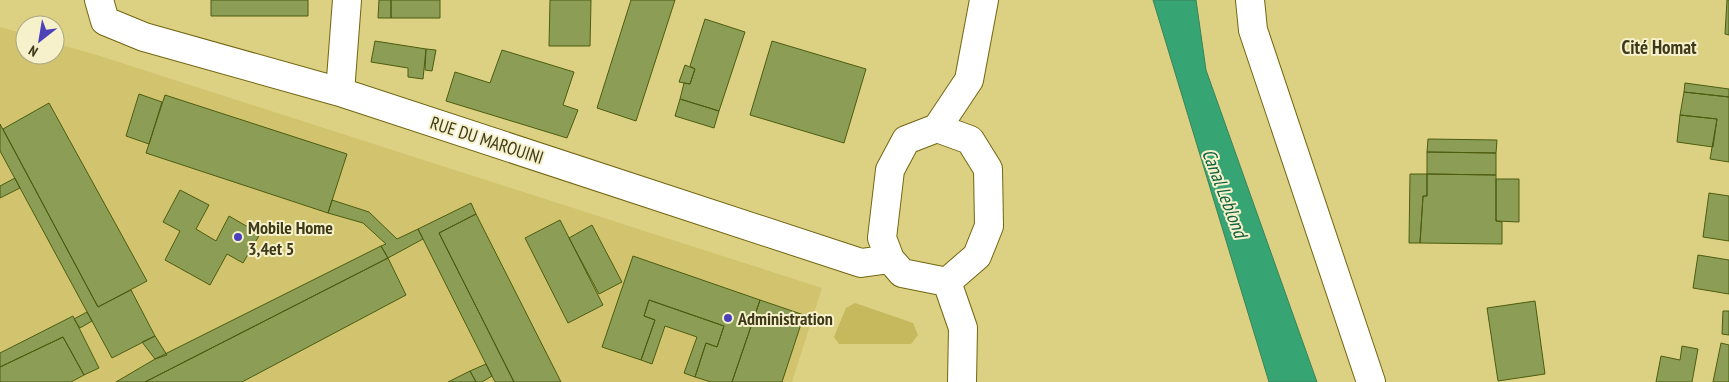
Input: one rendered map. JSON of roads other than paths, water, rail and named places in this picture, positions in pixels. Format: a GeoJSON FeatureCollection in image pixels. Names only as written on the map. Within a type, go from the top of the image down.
{"type":"FeatureCollection","features":[{"type":"Feature","properties":{"kind":"street","name":"RUE DU MAROUINI"},"geometry":{"type":"LineString","coordinates":[[99,0],[105,21],[144,37],[340,92],[860,263],[890,259]]}},
{"type":"Feature","properties":{"kind":"street"},"geometry":{"type":"LineString","coordinates":[[340,92],[347,0]]}},
{"type":"Feature","properties":{"kind":"street"},"geometry":{"type":"LineString","coordinates":[[947,282],[902,273],[890,259],[882,238],[890,170],[906,140],[937,128],[969,80],[984,0]]}},
{"type":"Feature","properties":{"kind":"street"},"geometry":{"type":"LineString","coordinates":[[1250,0],[1253,30],[1371,382]]}},
{"type":"Feature","properties":{"kind":"street"},"geometry":{"type":"LineString","coordinates":[[937,128],[970,140],[988,169],[989,226],[977,256],[947,282]]}},
{"type":"Feature","properties":{"kind":"street"},"geometry":{"type":"LineString","coordinates":[[947,282],[962,328],[962,382]]}},
{"type":"Feature","properties":{"kind":"water","name":"Canal Leblond"},"geometry":{"type":"Polygon","coordinates":[[[1153,0],[1196,0],[1206,70],[1317,382],[1269,382],[1153,0]]]}},
{"type":"Feature","properties":{"kind":"place","name":"Mobile Home 3,4et 5"},"geometry":{"type":"Point","coordinates":[238,237]}},
{"type":"Feature","properties":{"kind":"place","name":"Administration"},"geometry":{"type":"Point","coordinates":[728,318]}},
{"type":"Feature","properties":{"kind":"district","name":"Cité Homat"},"geometry":{"type":"Point","coordinates":[1659,47]}}]}
